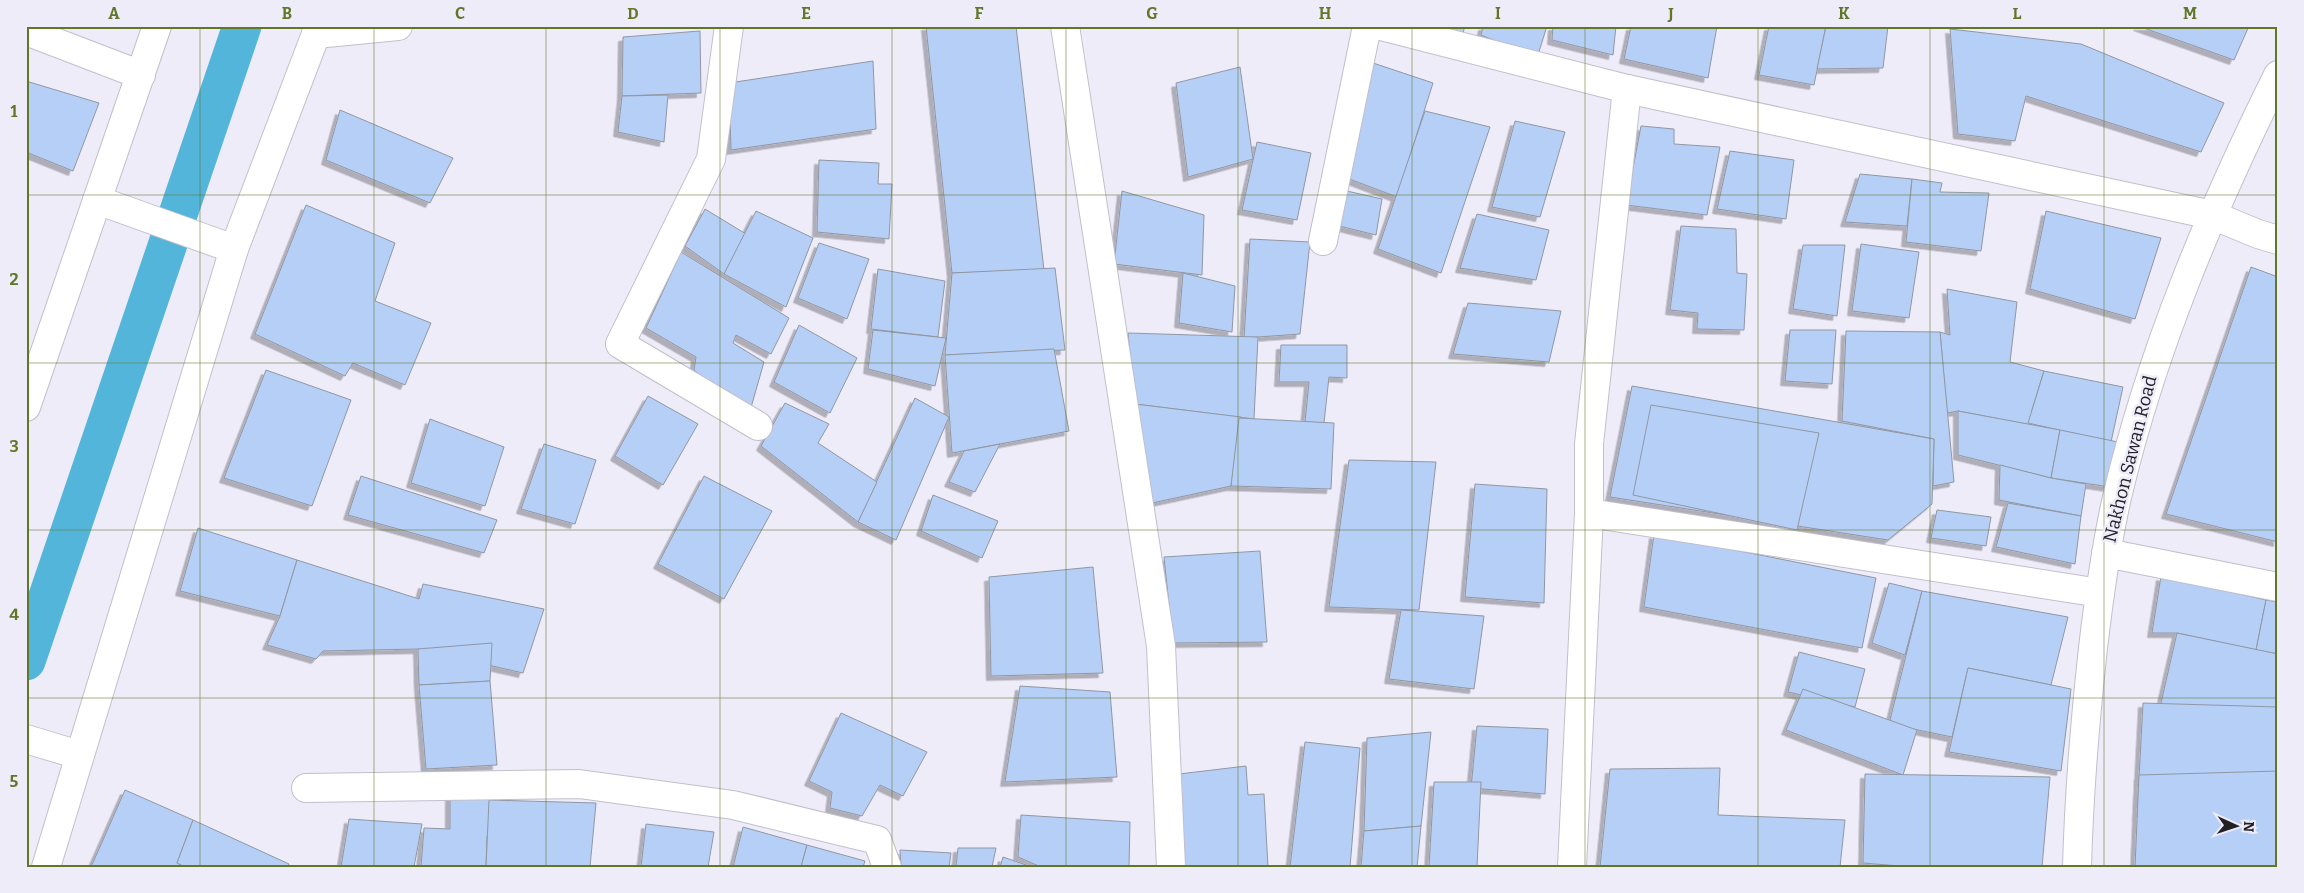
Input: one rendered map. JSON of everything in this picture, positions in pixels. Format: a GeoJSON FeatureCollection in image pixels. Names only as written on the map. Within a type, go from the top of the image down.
{"type":"FeatureCollection","features":[{"type":"Feature","properties":{"kind":"street"},"geometry":{"type":"LineString","coordinates":[[26,407],[157,26]]}},
{"type":"Feature","properties":{"kind":"street"},"geometry":{"type":"LineString","coordinates":[[46,867],[234,249],[317,30],[398,26]]}},
{"type":"Feature","properties":{"kind":"street"},"geometry":{"type":"LineString","coordinates":[[729,26],[711,159],[620,344],[758,426]]}},
{"type":"Feature","properties":{"kind":"street"},"geometry":{"type":"LineString","coordinates":[[1065,26],[1161,646],[1171,867]]}},
{"type":"Feature","properties":{"kind":"street"},"geometry":{"type":"LineString","coordinates":[[1323,241],[1367,26]]}},
{"type":"Feature","properties":{"kind":"street"},"geometry":{"type":"LineString","coordinates":[[1381,26],[1627,89],[2212,215],[2278,240]]}},
{"type":"Feature","properties":{"kind":"street"},"geometry":{"type":"LineString","coordinates":[[26,31],[140,75]]}},
{"type":"Feature","properties":{"kind":"street","name":"Nakhon Sawan Road"},"geometry":{"type":"LineString","coordinates":[[2078,867],[2082,749],[2100,593],[2117,497],[2150,381],[2173,312],[2212,215],[2278,75]]}},
{"type":"Feature","properties":{"kind":"street"},"geometry":{"type":"LineString","coordinates":[[1572,867],[1590,513],[1589,444],[1627,89]]}},
{"type":"Feature","properties":{"kind":"street"},"geometry":{"type":"LineString","coordinates":[[97,200],[234,249]]}},
{"type":"Feature","properties":{"kind":"street"},"geometry":{"type":"LineString","coordinates":[[1590,513],[2100,593]]}},
{"type":"Feature","properties":{"kind":"street"},"geometry":{"type":"LineString","coordinates":[[2106,553],[2278,587]]}},
{"type":"Feature","properties":{"kind":"street"},"geometry":{"type":"LineString","coordinates":[[26,739],[79,755]]}},
{"type":"Feature","properties":{"kind":"street"},"geometry":{"type":"LineString","coordinates":[[306,788],[579,784],[733,804],[877,840],[887,867]]}},
{"type":"Feature","properties":{"kind":"building"},"geometry":{"type":"Polygon","coordinates":[[[926,26],[1016,26],[1044,270],[952,273],[926,26]]]}},
{"type":"Feature","properties":{"kind":"building"},"geometry":{"type":"Polygon","coordinates":[[[1417,26],[1465,26],[1461,40],[1417,26]]]}},
{"type":"Feature","properties":{"kind":"building"},"geometry":{"type":"Polygon","coordinates":[[[1483,26],[1547,26],[1537,58],[1481,35],[1483,26]]]}},
{"type":"Feature","properties":{"kind":"building"},"geometry":{"type":"Polygon","coordinates":[[[1553,26],[1616,26],[1613,55],[1552,40],[1553,26]]]}},
{"type":"Feature","properties":{"kind":"building"},"geometry":{"type":"Polygon","coordinates":[[[1631,26],[1717,26],[1708,78],[1624,59],[1631,26]]]}},
{"type":"Feature","properties":{"kind":"building"},"geometry":{"type":"Polygon","coordinates":[[[1769,26],[1826,26],[1814,85],[1759,75],[1769,26]]]}},
{"type":"Feature","properties":{"kind":"building"},"geometry":{"type":"Polygon","coordinates":[[[1826,26],[1888,26],[1883,68],[1817,69],[1826,26]]]}},
{"type":"Feature","properties":{"kind":"building"},"geometry":{"type":"Polygon","coordinates":[[[2138,26],[2249,26],[2234,60],[2138,26]]]}},
{"type":"Feature","properties":{"kind":"building"},"geometry":{"type":"Polygon","coordinates":[[[1950,29],[2081,44],[2224,103],[2201,152],[2026,96],[2015,141],[1958,134],[1950,29]]]}},
{"type":"Feature","properties":{"kind":"building"},"geometry":{"type":"Polygon","coordinates":[[[700,31],[701,93],[622,96],[623,37],[700,31]]]}},
{"type":"Feature","properties":{"kind":"building"},"geometry":{"type":"Polygon","coordinates":[[[873,61],[876,129],[731,150],[729,83],[873,61]]]}},
{"type":"Feature","properties":{"kind":"building"},"geometry":{"type":"Polygon","coordinates":[[[1373,63],[1433,83],[1397,197],[1339,175],[1373,63]]]}},
{"type":"Feature","properties":{"kind":"building"},"geometry":{"type":"Polygon","coordinates":[[[1240,67],[1253,159],[1188,177],[1176,83],[1240,67]]]}},
{"type":"Feature","properties":{"kind":"building"},"geometry":{"type":"Polygon","coordinates":[[[26,81],[99,103],[73,171],[26,152],[26,81]]]}},
{"type":"Feature","properties":{"kind":"building"},"geometry":{"type":"Polygon","coordinates":[[[668,95],[664,142],[618,132],[622,96],[668,95]]]}},
{"type":"Feature","properties":{"kind":"building"},"geometry":{"type":"Polygon","coordinates":[[[340,110],[453,158],[430,203],[326,160],[340,110]]]}},
{"type":"Feature","properties":{"kind":"building"},"geometry":{"type":"Polygon","coordinates":[[[1425,111],[1490,127],[1441,273],[1378,249],[1425,111]]]}},
{"type":"Feature","properties":{"kind":"building"},"geometry":{"type":"Polygon","coordinates":[[[1515,121],[1565,132],[1540,217],[1492,207],[1515,121]]]}},
{"type":"Feature","properties":{"kind":"building"},"geometry":{"type":"Polygon","coordinates":[[[1641,126],[1674,129],[1674,144],[1720,147],[1707,215],[1626,205],[1641,126]]]}},
{"type":"Feature","properties":{"kind":"building"},"geometry":{"type":"Polygon","coordinates":[[[1257,142],[1311,153],[1297,220],[1242,210],[1257,142]]]}},
{"type":"Feature","properties":{"kind":"building"},"geometry":{"type":"Polygon","coordinates":[[[1730,151],[1794,160],[1786,219],[1717,209],[1730,151]]]}},
{"type":"Feature","properties":{"kind":"building"},"geometry":{"type":"Polygon","coordinates":[[[819,160],[879,163],[878,184],[892,184],[889,239],[817,232],[819,160]]]}},
{"type":"Feature","properties":{"kind":"building"},"geometry":{"type":"Polygon","coordinates":[[[1860,174],[1912,179],[1907,226],[1845,222],[1860,174]]]}},
{"type":"Feature","properties":{"kind":"building"},"geometry":{"type":"Polygon","coordinates":[[[1912,179],[1942,183],[1940,192],[1989,193],[1981,251],[1906,242],[1912,179]]]}},
{"type":"Feature","properties":{"kind":"building"},"geometry":{"type":"Polygon","coordinates":[[[1338,189],[1382,199],[1376,235],[1331,224],[1338,189]]]}},
{"type":"Feature","properties":{"kind":"building"},"geometry":{"type":"Polygon","coordinates":[[[1122,191],[1204,215],[1202,275],[1114,264],[1122,191]]]}},
{"type":"Feature","properties":{"kind":"building"},"geometry":{"type":"Polygon","coordinates":[[[306,205],[395,243],[375,301],[431,323],[405,385],[353,363],[345,376],[255,334],[306,205]]]}},
{"type":"Feature","properties":{"kind":"building"},"geometry":{"type":"Polygon","coordinates":[[[705,209],[746,234],[724,274],[685,246],[705,209]]]}},
{"type":"Feature","properties":{"kind":"building"},"geometry":{"type":"Polygon","coordinates":[[[756,211],[813,238],[786,307],[724,274],[756,211]]]}},
{"type":"Feature","properties":{"kind":"building"},"geometry":{"type":"Polygon","coordinates":[[[2046,211],[2161,238],[2135,319],[2030,289],[2046,211]]]}},
{"type":"Feature","properties":{"kind":"building"},"geometry":{"type":"Polygon","coordinates":[[[1477,214],[1549,230],[1536,280],[1460,268],[1477,214]]]}},
{"type":"Feature","properties":{"kind":"building"},"geometry":{"type":"Polygon","coordinates":[[[1681,226],[1736,229],[1737,273],[1747,274],[1744,330],[1697,329],[1698,313],[1670,310],[1681,226]]]}},
{"type":"Feature","properties":{"kind":"building"},"geometry":{"type":"Polygon","coordinates":[[[1250,239],[1310,242],[1300,334],[1244,338],[1250,239]]]}},
{"type":"Feature","properties":{"kind":"building"},"geometry":{"type":"Polygon","coordinates":[[[819,243],[869,259],[847,319],[798,298],[819,243]]]}},
{"type":"Feature","properties":{"kind":"building"},"geometry":{"type":"Polygon","coordinates":[[[1861,244],[1919,252],[1909,318],[1852,311],[1861,244]]]}},
{"type":"Feature","properties":{"kind":"building"},"geometry":{"type":"Polygon","coordinates":[[[1803,245],[1845,245],[1837,316],[1793,309],[1803,245]]]}},
{"type":"Feature","properties":{"kind":"building"},"geometry":{"type":"Polygon","coordinates":[[[681,252],[789,318],[771,354],[736,335],[733,343],[764,362],[750,411],[717,390],[694,370],[696,357],[646,328],[681,252]]]}},
{"type":"Feature","properties":{"kind":"building"},"geometry":{"type":"Polygon","coordinates":[[[2251,267],[2278,277],[2278,542],[2166,514],[2251,267]]]}},
{"type":"Feature","properties":{"kind":"building"},"geometry":{"type":"Polygon","coordinates":[[[1055,268],[1065,350],[945,355],[952,273],[1055,268]]]}},
{"type":"Feature","properties":{"kind":"building"},"geometry":{"type":"Polygon","coordinates":[[[878,269],[945,281],[938,337],[871,329],[878,269]]]}},
{"type":"Feature","properties":{"kind":"building"},"geometry":{"type":"Polygon","coordinates":[[[1183,273],[1235,286],[1232,332],[1179,323],[1183,273]]]}},
{"type":"Feature","properties":{"kind":"building"},"geometry":{"type":"Polygon","coordinates":[[[1947,289],[2017,302],[2010,362],[2044,371],[2032,410],[2031,425],[1958,411],[1947,413],[1940,332],[1950,335],[1947,289]]]}},
{"type":"Feature","properties":{"kind":"building"},"geometry":{"type":"Polygon","coordinates":[[[1468,303],[1561,311],[1549,362],[1453,354],[1468,303]]]}},
{"type":"Feature","properties":{"kind":"building"},"geometry":{"type":"Polygon","coordinates":[[[799,325],[857,358],[830,413],[774,382],[799,325]]]}},
{"type":"Feature","properties":{"kind":"building"},"geometry":{"type":"Polygon","coordinates":[[[873,330],[946,338],[935,386],[868,369],[873,330]]]}},
{"type":"Feature","properties":{"kind":"building"},"geometry":{"type":"Polygon","coordinates":[[[1790,330],[1836,330],[1832,384],[1785,381],[1790,330]]]}},
{"type":"Feature","properties":{"kind":"building"},"geometry":{"type":"Polygon","coordinates":[[[1846,331],[1940,332],[1954,482],[1933,486],[1934,439],[1842,421],[1846,331]]]}},
{"type":"Feature","properties":{"kind":"building"},"geometry":{"type":"Polygon","coordinates":[[[1128,333],[1258,337],[1254,419],[1135,404],[1128,333]]]}},
{"type":"Feature","properties":{"kind":"building"},"geometry":{"type":"Polygon","coordinates":[[[1281,345],[1347,345],[1347,378],[1329,377],[1324,423],[1305,422],[1309,382],[1279,382],[1281,345]]]}},
{"type":"Feature","properties":{"kind":"building"},"geometry":{"type":"Polygon","coordinates":[[[1054,349],[1069,431],[952,453],[945,355],[1054,349]]]}},
{"type":"Feature","properties":{"kind":"building"},"geometry":{"type":"Polygon","coordinates":[[[266,370],[351,400],[312,506],[224,478],[266,370]]]}},
{"type":"Feature","properties":{"kind":"building"},"geometry":{"type":"Polygon","coordinates":[[[2044,371],[2123,387],[2111,442],[2028,423],[2044,371]]]}},
{"type":"Feature","properties":{"kind":"building"},"geometry":{"type":"Polygon","coordinates":[[[1632,386],[1934,439],[1932,504],[1888,540],[1610,497],[1632,386]]]}},
{"type":"Feature","properties":{"kind":"building"},"geometry":{"type":"Polygon","coordinates":[[[648,396],[698,424],[663,485],[615,456],[648,396]]]}},
{"type":"Feature","properties":{"kind":"building"},"geometry":{"type":"Polygon","coordinates":[[[915,398],[949,417],[896,540],[858,522],[915,398]]]}},
{"type":"Feature","properties":{"kind":"building"},"geometry":{"type":"Polygon","coordinates":[[[785,403],[829,424],[818,443],[877,482],[858,522],[761,446],[785,403]]]}},
{"type":"Feature","properties":{"kind":"building"},"geometry":{"type":"Polygon","coordinates":[[[1135,404],[1241,417],[1231,486],[1152,503],[1135,404]]]}},
{"type":"Feature","properties":{"kind":"building"},"geometry":{"type":"Polygon","coordinates":[[[1651,405],[1819,433],[1797,530],[1633,495],[1651,405]]]}},
{"type":"Feature","properties":{"kind":"building"},"geometry":{"type":"Polygon","coordinates":[[[1958,411],[2060,430],[2051,478],[1958,455],[1958,411]]]}},
{"type":"Feature","properties":{"kind":"building"},"geometry":{"type":"Polygon","coordinates":[[[1239,418],[1334,423],[1331,489],[1231,486],[1239,418]]]}},
{"type":"Feature","properties":{"kind":"building"},"geometry":{"type":"Polygon","coordinates":[[[430,419],[504,447],[485,506],[411,483],[430,419]]]}},
{"type":"Feature","properties":{"kind":"building"},"geometry":{"type":"Polygon","coordinates":[[[2060,430],[2118,442],[2110,487],[2051,478],[2060,430]]]}},
{"type":"Feature","properties":{"kind":"building"},"geometry":{"type":"Polygon","coordinates":[[[544,444],[596,460],[575,524],[521,509],[544,444]]]}},
{"type":"Feature","properties":{"kind":"building"},"geometry":{"type":"Polygon","coordinates":[[[1000,444],[975,492],[949,482],[964,451],[1000,444]]]}},
{"type":"Feature","properties":{"kind":"building"},"geometry":{"type":"Polygon","coordinates":[[[1349,460],[1436,462],[1419,610],[1329,607],[1349,460]]]}},
{"type":"Feature","properties":{"kind":"building"},"geometry":{"type":"Polygon","coordinates":[[[2000,465],[2051,478],[2086,484],[2081,516],[1999,500],[2000,465]]]}},
{"type":"Feature","properties":{"kind":"building"},"geometry":{"type":"Polygon","coordinates":[[[361,476],[497,520],[484,553],[348,515],[361,476]]]}},
{"type":"Feature","properties":{"kind":"building"},"geometry":{"type":"Polygon","coordinates":[[[704,476],[772,511],[724,599],[658,564],[704,476]]]}},
{"type":"Feature","properties":{"kind":"building"},"geometry":{"type":"Polygon","coordinates":[[[1475,484],[1547,489],[1544,603],[1465,597],[1475,484]]]}},
{"type":"Feature","properties":{"kind":"building"},"geometry":{"type":"Polygon","coordinates":[[[933,495],[998,521],[982,558],[921,531],[933,495]]]}},
{"type":"Feature","properties":{"kind":"building"},"geometry":{"type":"Polygon","coordinates":[[[2008,503],[2081,516],[2075,564],[1996,547],[2008,503]]]}},
{"type":"Feature","properties":{"kind":"building"},"geometry":{"type":"Polygon","coordinates":[[[1937,510],[1991,517],[1986,546],[1931,538],[1937,510]]]}},
{"type":"Feature","properties":{"kind":"building"},"geometry":{"type":"Polygon","coordinates":[[[198,528],[297,560],[280,616],[180,591],[198,528]]]}},
{"type":"Feature","properties":{"kind":"building"},"geometry":{"type":"Polygon","coordinates":[[[1654,534],[1876,578],[1862,648],[1644,607],[1654,534]]]}},
{"type":"Feature","properties":{"kind":"building"},"geometry":{"type":"Polygon","coordinates":[[[1260,551],[1267,642],[1173,643],[1164,557],[1260,551]]]}},
{"type":"Feature","properties":{"kind":"building"},"geometry":{"type":"Polygon","coordinates":[[[297,560],[419,599],[423,584],[544,609],[523,673],[418,649],[323,651],[316,659],[267,645],[280,616],[297,560]]]}},
{"type":"Feature","properties":{"kind":"building"},"geometry":{"type":"Polygon","coordinates":[[[1093,567],[1103,673],[991,676],[989,577],[1093,567]]]}},
{"type":"Feature","properties":{"kind":"building"},"geometry":{"type":"Polygon","coordinates":[[[2161,576],[2266,600],[2256,650],[2177,633],[2152,633],[2161,576]]]}},
{"type":"Feature","properties":{"kind":"building"},"geometry":{"type":"Polygon","coordinates":[[[1889,583],[1922,591],[1905,655],[1872,643],[1889,583]]]}},
{"type":"Feature","properties":{"kind":"building"},"geometry":{"type":"Polygon","coordinates":[[[1922,591],[2068,617],[2051,685],[1968,668],[1952,737],[1889,724],[1922,591]]]}},
{"type":"Feature","properties":{"kind":"building"},"geometry":{"type":"Polygon","coordinates":[[[2266,600],[2278,602],[2278,654],[2256,650],[2266,600]]]}},
{"type":"Feature","properties":{"kind":"building"},"geometry":{"type":"Polygon","coordinates":[[[1401,610],[1484,616],[1474,689],[1389,679],[1401,610]]]}},
{"type":"Feature","properties":{"kind":"building"},"geometry":{"type":"Polygon","coordinates":[[[2177,633],[2278,654],[2278,736],[2158,716],[2177,633]]]}},
{"type":"Feature","properties":{"kind":"building"},"geometry":{"type":"Polygon","coordinates":[[[492,643],[490,681],[419,685],[418,649],[492,643]]]}},
{"type":"Feature","properties":{"kind":"building"},"geometry":{"type":"Polygon","coordinates":[[[1799,652],[1865,669],[1855,707],[1788,692],[1799,652]]]}},
{"type":"Feature","properties":{"kind":"building"},"geometry":{"type":"Polygon","coordinates":[[[1968,668],[2071,689],[2061,771],[1949,752],[1968,668]]]}},
{"type":"Feature","properties":{"kind":"building"},"geometry":{"type":"Polygon","coordinates":[[[490,681],[497,765],[426,769],[419,685],[490,681]]]}},
{"type":"Feature","properties":{"kind":"building"},"geometry":{"type":"Polygon","coordinates":[[[1020,686],[1110,692],[1117,777],[1005,782],[1020,686]]]}},
{"type":"Feature","properties":{"kind":"building"},"geometry":{"type":"Polygon","coordinates":[[[1803,689],[1917,730],[1903,775],[1786,730],[1803,689]]]}},
{"type":"Feature","properties":{"kind":"building"},"geometry":{"type":"Polygon","coordinates":[[[2143,703],[2278,707],[2278,816],[2137,817],[2143,703]]]}},
{"type":"Feature","properties":{"kind":"building"},"geometry":{"type":"Polygon","coordinates":[[[841,713],[927,752],[903,796],[880,785],[862,816],[830,808],[832,792],[809,781],[841,713]]]}},
{"type":"Feature","properties":{"kind":"building"},"geometry":{"type":"Polygon","coordinates":[[[1477,726],[1548,729],[1545,794],[1471,788],[1477,726]]]}},
{"type":"Feature","properties":{"kind":"building"},"geometry":{"type":"Polygon","coordinates":[[[1431,732],[1421,826],[1364,831],[1367,738],[1431,732]]]}},
{"type":"Feature","properties":{"kind":"building"},"geometry":{"type":"Polygon","coordinates":[[[1305,742],[1360,748],[1350,867],[1290,867],[1305,742]]]}},
{"type":"Feature","properties":{"kind":"building"},"geometry":{"type":"Polygon","coordinates":[[[1246,766],[1248,795],[1264,794],[1268,867],[1182,867],[1179,774],[1246,766]]]}},
{"type":"Feature","properties":{"kind":"building"},"geometry":{"type":"Polygon","coordinates":[[[1720,768],[1718,815],[1845,820],[1840,867],[1600,867],[1610,769],[1720,768]]]}},
{"type":"Feature","properties":{"kind":"building"},"geometry":{"type":"Polygon","coordinates":[[[2278,771],[2278,867],[2135,867],[2139,775],[2278,771]]]}},
{"type":"Feature","properties":{"kind":"building"},"geometry":{"type":"Polygon","coordinates":[[[1865,774],[2050,777],[2042,867],[1912,867],[1863,863],[1865,774]]]}},
{"type":"Feature","properties":{"kind":"building"},"geometry":{"type":"Polygon","coordinates":[[[1434,782],[1481,782],[1477,867],[1429,867],[1434,782]]]}},
{"type":"Feature","properties":{"kind":"building"},"geometry":{"type":"Polygon","coordinates":[[[125,790],[193,820],[177,863],[185,867],[91,867],[125,790]]]}},
{"type":"Feature","properties":{"kind":"building"},"geometry":{"type":"Polygon","coordinates":[[[450,794],[504,794],[499,838],[487,836],[486,867],[421,867],[424,828],[450,829],[450,794]]]}},
{"type":"Feature","properties":{"kind":"building"},"geometry":{"type":"Polygon","coordinates":[[[489,800],[596,803],[590,867],[486,867],[489,800]]]}},
{"type":"Feature","properties":{"kind":"building"},"geometry":{"type":"Polygon","coordinates":[[[1021,815],[1130,822],[1129,867],[1041,867],[1018,857],[1021,815]]]}},
{"type":"Feature","properties":{"kind":"building"},"geometry":{"type":"Polygon","coordinates":[[[349,819],[422,824],[414,867],[341,867],[349,819]]]}},
{"type":"Feature","properties":{"kind":"building"},"geometry":{"type":"Polygon","coordinates":[[[193,820],[289,864],[288,867],[185,867],[177,863],[193,820]]]}},
{"type":"Feature","properties":{"kind":"building"},"geometry":{"type":"Polygon","coordinates":[[[646,824],[714,832],[708,867],[641,867],[646,824]]]}},
{"type":"Feature","properties":{"kind":"building"},"geometry":{"type":"Polygon","coordinates":[[[1421,826],[1417,867],[1361,867],[1364,831],[1421,826]]]}},
{"type":"Feature","properties":{"kind":"building"},"geometry":{"type":"Polygon","coordinates":[[[743,827],[807,845],[801,867],[733,867],[743,827]]]}},
{"type":"Feature","properties":{"kind":"building"},"geometry":{"type":"Polygon","coordinates":[[[807,845],[865,861],[863,867],[801,867],[807,845]]]}},
{"type":"Feature","properties":{"kind":"building"},"geometry":{"type":"Polygon","coordinates":[[[958,848],[996,848],[992,867],[956,867],[958,848]]]}},
{"type":"Feature","properties":{"kind":"building"},"geometry":{"type":"Polygon","coordinates":[[[900,850],[951,853],[949,867],[901,867],[900,850]]]}},
{"type":"Feature","properties":{"kind":"building"},"geometry":{"type":"Polygon","coordinates":[[[1003,857],[1032,867],[1000,867],[1003,857]]]}},
{"type":"Feature","properties":{"kind":"waterway"},"geometry":{"type":"LineString","coordinates":[[26,661],[242,26]]}}]}
